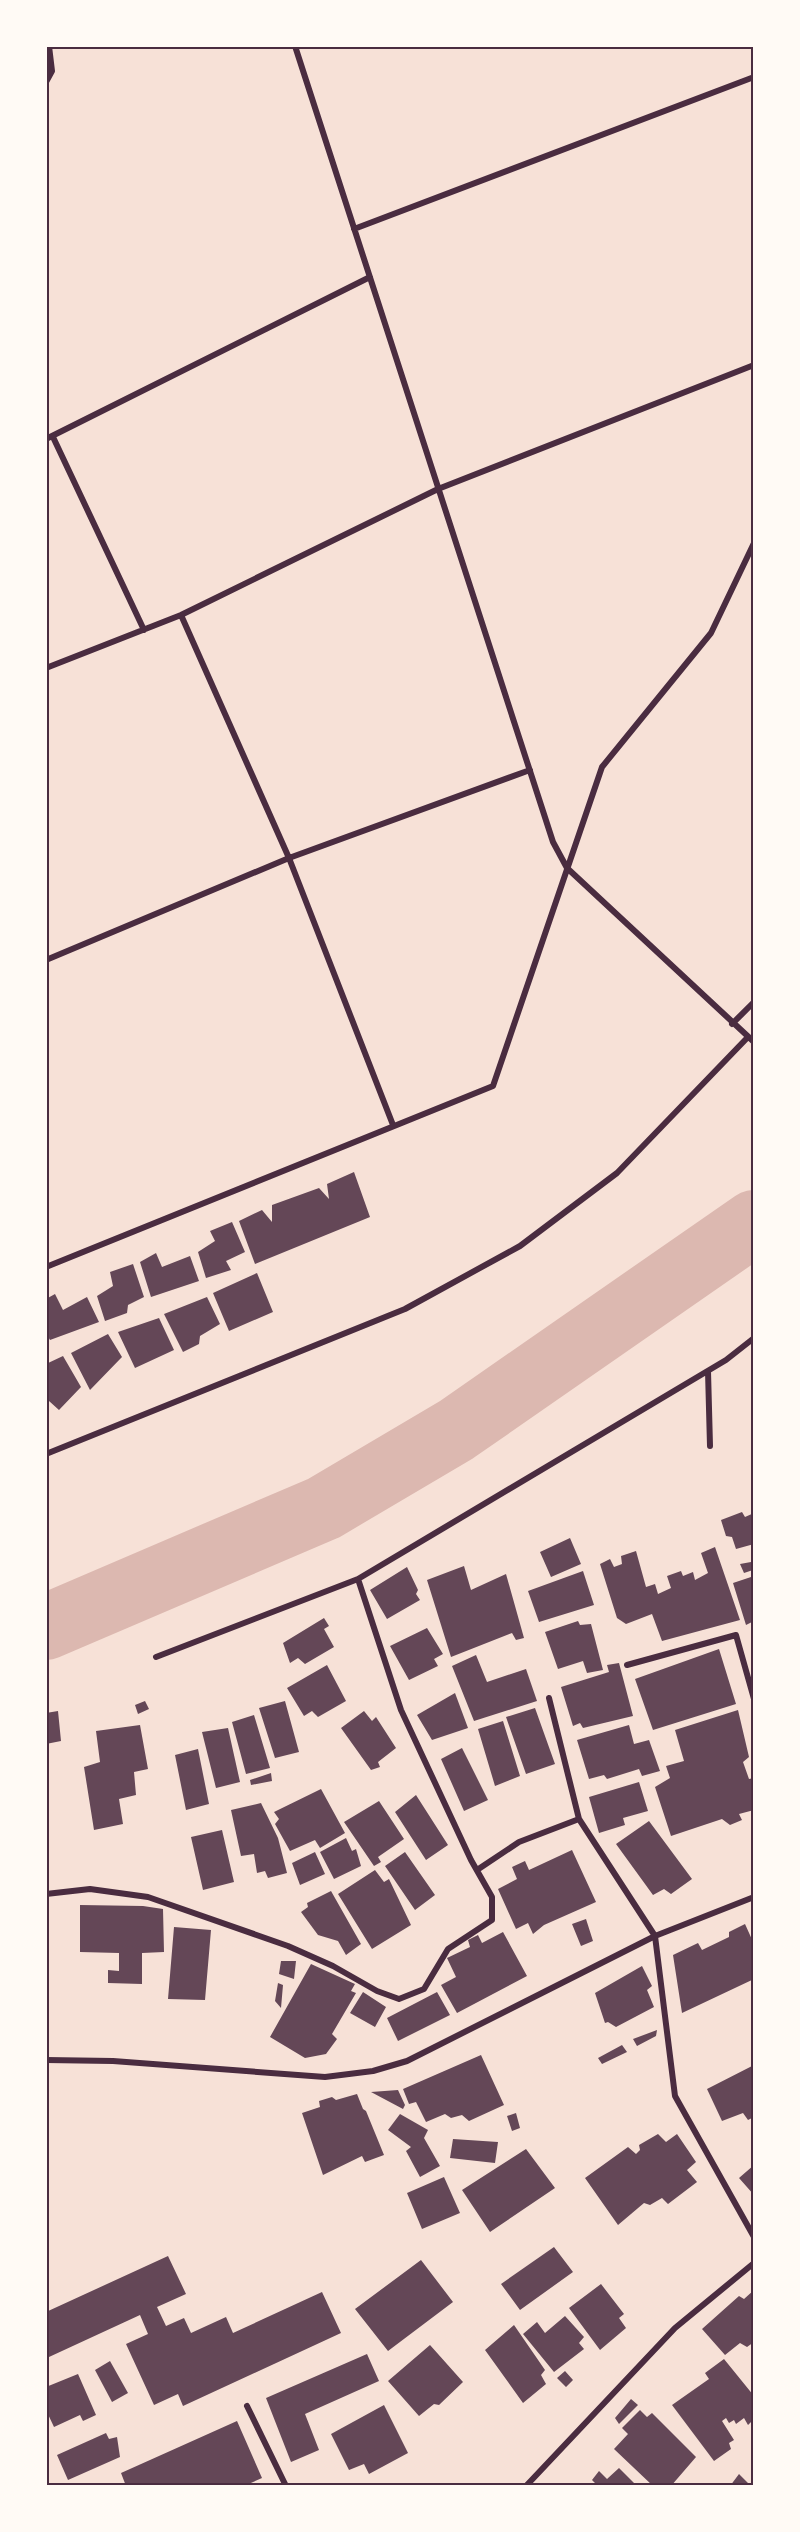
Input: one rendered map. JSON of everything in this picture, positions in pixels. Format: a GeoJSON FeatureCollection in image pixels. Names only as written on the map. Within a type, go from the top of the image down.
{"type":"FeatureCollection","features":[{"type":"Feature","properties":{"kind":"street"},"geometry":{"type":"LineString","coordinates":[[46,82],[52,71],[49,46]]}},
{"type":"Feature","properties":{"kind":"street"},"geometry":{"type":"LineString","coordinates":[[295,46],[553,842],[567,868],[753,1042]]}},
{"type":"Feature","properties":{"kind":"street"},"geometry":{"type":"LineString","coordinates":[[354,229],[753,77]]}},
{"type":"Feature","properties":{"kind":"street"},"geometry":{"type":"LineString","coordinates":[[144,630],[50,438],[370,278]]}},
{"type":"Feature","properties":{"kind":"street"},"geometry":{"type":"LineString","coordinates":[[46,668],[181,615],[438,489],[753,365]]}},
{"type":"Feature","properties":{"kind":"street"},"geometry":{"type":"LineString","coordinates":[[46,1267],[493,1086],[602,767],[711,633],[753,543]]}},
{"type":"Feature","properties":{"kind":"street"},"geometry":{"type":"LineString","coordinates":[[181,615],[289,858],[393,1125]]}},
{"type":"Feature","properties":{"kind":"street"},"geometry":{"type":"LineString","coordinates":[[46,960],[289,858],[530,770]]}},
{"type":"Feature","properties":{"kind":"street"},"geometry":{"type":"LineString","coordinates":[[732,1024],[753,1002]]}},
{"type":"Feature","properties":{"kind":"street"},"geometry":{"type":"LineString","coordinates":[[46,1454],[405,1309],[520,1246],[617,1173],[748,1037]]}},
{"type":"Feature","properties":{"kind":"street"},"geometry":{"type":"LineString","coordinates":[[156,1657],[358,1579],[708,1371],[753,1338]]}},
{"type":"Feature","properties":{"kind":"street"},"geometry":{"type":"LineString","coordinates":[[708,1371],[710,1446]]}},
{"type":"Feature","properties":{"kind":"street"},"geometry":{"type":"LineString","coordinates":[[46,1894],[90,1889],[148,1897],[288,1946],[333,1966],[378,1991],[399,1999],[424,1989],[447,1949],[492,1920],[492,1897],[401,1710],[358,1579]]}},
{"type":"Feature","properties":{"kind":"street"},"geometry":{"type":"LineString","coordinates":[[627,1665],[736,1635],[753,1699]]}},
{"type":"Feature","properties":{"kind":"street"},"geometry":{"type":"LineString","coordinates":[[549,1698],[579,1819],[655,1936],[675,2096],[753,2237]]}},
{"type":"Feature","properties":{"kind":"street"},"geometry":{"type":"LineString","coordinates":[[477,1870],[519,1842],[579,1819]]}},
{"type":"Feature","properties":{"kind":"street"},"geometry":{"type":"LineString","coordinates":[[46,2060],[113,2061],[325,2078],[373,2071],[407,2061],[655,1936],[753,1897]]}},
{"type":"Feature","properties":{"kind":"street"},"geometry":{"type":"LineString","coordinates":[[526,2486],[675,2328],[753,2263]]}},
{"type":"Feature","properties":{"kind":"street"},"geometry":{"type":"LineString","coordinates":[[247,2406],[286,2486]]}},
{"type":"Feature","properties":{"kind":"building"},"geometry":{"type":"Polygon","coordinates":[[[354,1172],[370,1217],[255,1264],[239,1221],[262,1210],[272,1222],[272,1205],[319,1188],[329,1199],[327,1184],[354,1172]]]}},
{"type":"Feature","properties":{"kind":"building"},"geometry":{"type":"Polygon","coordinates":[[[232,1222],[245,1252],[226,1261],[231,1270],[206,1278],[198,1252],[215,1241],[210,1231],[232,1222]]]}},
{"type":"Feature","properties":{"kind":"building"},"geometry":{"type":"Polygon","coordinates":[[[156,1253],[162,1267],[190,1256],[199,1281],[151,1297],[140,1262],[156,1253]]]}},
{"type":"Feature","properties":{"kind":"building"},"geometry":{"type":"Polygon","coordinates":[[[133,1264],[144,1297],[128,1305],[127,1313],[105,1321],[97,1296],[113,1286],[110,1272],[133,1264]]]}},
{"type":"Feature","properties":{"kind":"building"},"geometry":{"type":"Polygon","coordinates":[[[257,1273],[273,1312],[229,1331],[213,1293],[257,1273]]]}},
{"type":"Feature","properties":{"kind":"building"},"geometry":{"type":"Polygon","coordinates":[[[55,1294],[63,1310],[87,1297],[99,1322],[50,1340],[46,1333],[46,1299],[55,1294]]]}},
{"type":"Feature","properties":{"kind":"building"},"geometry":{"type":"Polygon","coordinates":[[[207,1297],[220,1324],[200,1336],[199,1344],[183,1352],[164,1314],[207,1297]]]}},
{"type":"Feature","properties":{"kind":"building"},"geometry":{"type":"Polygon","coordinates":[[[159,1318],[174,1350],[135,1368],[118,1332],[159,1318]]]}},
{"type":"Feature","properties":{"kind":"building"},"geometry":{"type":"Polygon","coordinates":[[[108,1334],[122,1357],[90,1390],[71,1353],[108,1334]]]}},
{"type":"Feature","properties":{"kind":"building"},"geometry":{"type":"Polygon","coordinates":[[[63,1356],[81,1387],[59,1410],[49,1401],[46,1403],[46,1364],[63,1356]]]}},
{"type":"Feature","properties":{"kind":"building"},"geometry":{"type":"Polygon","coordinates":[[[742,1512],[745,1517],[754,1513],[754,1544],[736,1549],[732,1537],[726,1536],[721,1520],[742,1512]]]}},
{"type":"Feature","properties":{"kind":"building"},"geometry":{"type":"Polygon","coordinates":[[[570,1538],[581,1564],[551,1577],[540,1552],[570,1538]]]}},
{"type":"Feature","properties":{"kind":"building"},"geometry":{"type":"Polygon","coordinates":[[[715,1547],[740,1620],[662,1641],[652,1614],[626,1624],[617,1618],[600,1564],[610,1559],[614,1567],[622,1564],[621,1556],[636,1551],[646,1587],[655,1584],[658,1594],[671,1588],[667,1576],[681,1571],[683,1576],[693,1572],[695,1580],[708,1573],[701,1553],[715,1547]]]}},
{"type":"Feature","properties":{"kind":"building"},"geometry":{"type":"Polygon","coordinates":[[[751,1562],[753,1570],[744,1573],[740,1564],[751,1562]]]}},
{"type":"Feature","properties":{"kind":"building"},"geometry":{"type":"Polygon","coordinates":[[[464,1566],[471,1590],[506,1574],[524,1638],[516,1640],[512,1633],[451,1657],[427,1580],[464,1566]]]}},
{"type":"Feature","properties":{"kind":"building"},"geometry":{"type":"Polygon","coordinates":[[[407,1567],[418,1590],[416,1594],[420,1600],[387,1619],[370,1590],[407,1567]]]}},
{"type":"Feature","properties":{"kind":"building"},"geometry":{"type":"Polygon","coordinates":[[[583,1571],[594,1605],[539,1622],[528,1591],[583,1571]]]}},
{"type":"Feature","properties":{"kind":"building"},"geometry":{"type":"Polygon","coordinates":[[[754,1576],[754,1621],[746,1625],[733,1583],[754,1576]]]}},
{"type":"Feature","properties":{"kind":"building"},"geometry":{"type":"Polygon","coordinates":[[[324,1618],[329,1626],[324,1629],[334,1647],[305,1664],[298,1658],[290,1663],[283,1643],[324,1618]]]}},
{"type":"Feature","properties":{"kind":"building"},"geometry":{"type":"Polygon","coordinates":[[[578,1621],[580,1625],[591,1624],[603,1670],[587,1673],[583,1661],[558,1669],[545,1632],[578,1621]]]}},
{"type":"Feature","properties":{"kind":"building"},"geometry":{"type":"Polygon","coordinates":[[[427,1628],[443,1654],[434,1659],[438,1666],[409,1680],[390,1646],[427,1628]]]}},
{"type":"Feature","properties":{"kind":"building"},"geometry":{"type":"Polygon","coordinates":[[[719,1649],[736,1704],[653,1730],[635,1679],[719,1649]]]}},
{"type":"Feature","properties":{"kind":"building"},"geometry":{"type":"Polygon","coordinates":[[[476,1655],[487,1682],[526,1669],[537,1701],[474,1721],[452,1666],[476,1655]]]}},
{"type":"Feature","properties":{"kind":"building"},"geometry":{"type":"Polygon","coordinates":[[[619,1663],[633,1716],[583,1728],[580,1723],[573,1726],[561,1687],[609,1672],[607,1665],[619,1663]]]}},
{"type":"Feature","properties":{"kind":"building"},"geometry":{"type":"Polygon","coordinates":[[[327,1665],[346,1701],[318,1717],[312,1711],[304,1716],[287,1688],[327,1665]]]}},
{"type":"Feature","properties":{"kind":"building"},"geometry":{"type":"Polygon","coordinates":[[[455,1693],[468,1728],[432,1740],[417,1715],[455,1693]]]}},
{"type":"Feature","properties":{"kind":"building"},"geometry":{"type":"Polygon","coordinates":[[[145,1701],[149,1709],[138,1714],[135,1705],[145,1701]]]}},
{"type":"Feature","properties":{"kind":"building"},"geometry":{"type":"Polygon","coordinates":[[[285,1701],[299,1752],[275,1758],[259,1708],[285,1701]]]}},
{"type":"Feature","properties":{"kind":"building"},"geometry":{"type":"Polygon","coordinates":[[[535,1708],[555,1764],[526,1774],[506,1717],[535,1708]]]}},
{"type":"Feature","properties":{"kind":"building"},"geometry":{"type":"Polygon","coordinates":[[[738,1710],[749,1757],[743,1762],[749,1779],[754,1778],[754,1810],[739,1814],[742,1820],[730,1825],[722,1819],[671,1836],[655,1787],[670,1778],[666,1766],[684,1761],[675,1730],[738,1710]]]}},
{"type":"Feature","properties":{"kind":"building"},"geometry":{"type":"Polygon","coordinates":[[[58,1711],[61,1741],[46,1744],[46,1713],[58,1711]]]}},
{"type":"Feature","properties":{"kind":"building"},"geometry":{"type":"Polygon","coordinates":[[[364,1711],[372,1721],[376,1717],[396,1748],[378,1762],[380,1767],[371,1770],[341,1728],[364,1711]]]}},
{"type":"Feature","properties":{"kind":"building"},"geometry":{"type":"Polygon","coordinates":[[[254,1715],[270,1768],[246,1774],[232,1722],[254,1715]]]}},
{"type":"Feature","properties":{"kind":"building"},"geometry":{"type":"Polygon","coordinates":[[[503,1721],[520,1776],[495,1786],[478,1729],[503,1721]]]}},
{"type":"Feature","properties":{"kind":"building"},"geometry":{"type":"Polygon","coordinates":[[[140,1725],[148,1769],[134,1772],[136,1795],[119,1799],[123,1824],[94,1830],[84,1767],[100,1762],[96,1731],[140,1725]]]}},
{"type":"Feature","properties":{"kind":"building"},"geometry":{"type":"Polygon","coordinates":[[[629,1725],[634,1744],[649,1740],[660,1771],[642,1776],[639,1769],[607,1779],[604,1775],[589,1779],[577,1740],[629,1725]]]}},
{"type":"Feature","properties":{"kind":"building"},"geometry":{"type":"Polygon","coordinates":[[[228,1728],[240,1782],[216,1788],[202,1732],[228,1728]]]}},
{"type":"Feature","properties":{"kind":"building"},"geometry":{"type":"Polygon","coordinates":[[[462,1748],[488,1800],[464,1811],[441,1759],[462,1748]]]}},
{"type":"Feature","properties":{"kind":"building"},"geometry":{"type":"Polygon","coordinates":[[[198,1749],[209,1804],[186,1810],[175,1755],[198,1749]]]}},
{"type":"Feature","properties":{"kind":"building"},"geometry":{"type":"Polygon","coordinates":[[[271,1773],[272,1781],[251,1785],[250,1780],[271,1773]]]}},
{"type":"Feature","properties":{"kind":"building"},"geometry":{"type":"Polygon","coordinates":[[[639,1782],[648,1811],[623,1818],[625,1825],[599,1833],[589,1797],[639,1782]]]}},
{"type":"Feature","properties":{"kind":"building"},"geometry":{"type":"Polygon","coordinates":[[[321,1789],[345,1833],[320,1848],[315,1840],[290,1851],[275,1824],[279,1819],[274,1812],[321,1789]]]}},
{"type":"Feature","properties":{"kind":"building"},"geometry":{"type":"Polygon","coordinates":[[[416,1795],[448,1845],[426,1860],[395,1812],[416,1795]]]}},
{"type":"Feature","properties":{"kind":"building"},"geometry":{"type":"Polygon","coordinates":[[[379,1801],[404,1839],[378,1857],[381,1862],[374,1866],[344,1822],[379,1801]]]}},
{"type":"Feature","properties":{"kind":"building"},"geometry":{"type":"Polygon","coordinates":[[[261,1803],[278,1838],[287,1873],[268,1878],[265,1871],[257,1873],[254,1854],[241,1856],[231,1810],[261,1803]]]}},
{"type":"Feature","properties":{"kind":"building"},"geometry":{"type":"Polygon","coordinates":[[[649,1821],[692,1879],[671,1894],[664,1889],[653,1895],[616,1844],[649,1821]]]}},
{"type":"Feature","properties":{"kind":"building"},"geometry":{"type":"Polygon","coordinates":[[[222,1830],[234,1882],[203,1890],[191,1837],[222,1830]]]}},
{"type":"Feature","properties":{"kind":"building"},"geometry":{"type":"Polygon","coordinates":[[[346,1838],[352,1851],[356,1849],[361,1866],[334,1879],[320,1852],[346,1838]]]}},
{"type":"Feature","properties":{"kind":"building"},"geometry":{"type":"Polygon","coordinates":[[[572,1850],[596,1902],[544,1925],[533,1934],[528,1923],[516,1929],[498,1889],[517,1879],[512,1867],[525,1861],[529,1870],[572,1850]]]}},
{"type":"Feature","properties":{"kind":"building"},"geometry":{"type":"Polygon","coordinates":[[[315,1852],[325,1874],[300,1885],[292,1863],[315,1852]]]}},
{"type":"Feature","properties":{"kind":"building"},"geometry":{"type":"Polygon","coordinates":[[[405,1852],[435,1895],[415,1910],[385,1866],[405,1852]]]}},
{"type":"Feature","properties":{"kind":"building"},"geometry":{"type":"Polygon","coordinates":[[[375,1870],[384,1882],[389,1879],[411,1925],[372,1949],[338,1894],[375,1870]]]}},
{"type":"Feature","properties":{"kind":"building"},"geometry":{"type":"Polygon","coordinates":[[[331,1891],[361,1944],[346,1955],[338,1941],[318,1935],[301,1912],[308,1907],[307,1903],[331,1891]]]}},
{"type":"Feature","properties":{"kind":"building"},"geometry":{"type":"Polygon","coordinates":[[[80,1905],[143,1906],[163,1909],[164,1952],[142,1953],[142,1984],[108,1983],[108,1970],[119,1971],[119,1953],[80,1952],[80,1905]]]}},
{"type":"Feature","properties":{"kind":"building"},"geometry":{"type":"Polygon","coordinates":[[[586,1919],[593,1941],[581,1946],[572,1924],[586,1919]]]}},
{"type":"Feature","properties":{"kind":"building"},"geometry":{"type":"Polygon","coordinates":[[[745,1924],[754,1944],[754,1979],[682,2013],[673,1955],[698,1943],[702,1950],[729,1937],[729,1932],[745,1924]]]}},
{"type":"Feature","properties":{"kind":"building"},"geometry":{"type":"Polygon","coordinates":[[[174,1927],[211,1930],[205,2000],[168,1999],[174,1927]]]}},
{"type":"Feature","properties":{"kind":"building"},"geometry":{"type":"Polygon","coordinates":[[[503,1932],[527,1976],[457,2013],[441,1985],[456,1977],[447,1958],[470,1947],[468,1940],[478,1935],[482,1943],[503,1932]]]}},
{"type":"Feature","properties":{"kind":"building"},"geometry":{"type":"Polygon","coordinates":[[[281,1961],[296,1961],[294,1979],[279,1974],[281,1961]]]}},
{"type":"Feature","properties":{"kind":"building"},"geometry":{"type":"Polygon","coordinates":[[[311,1964],[355,1984],[351,1991],[356,1993],[332,2034],[337,2039],[326,2054],[305,2058],[270,2037],[311,1964]]]}},
{"type":"Feature","properties":{"kind":"building"},"geometry":{"type":"Polygon","coordinates":[[[642,1966],[652,1986],[647,1990],[654,2007],[616,2027],[608,2022],[605,2023],[595,1993],[642,1966]]]}},
{"type":"Feature","properties":{"kind":"building"},"geometry":{"type":"Polygon","coordinates":[[[278,1983],[283,1985],[281,2008],[275,2001],[278,1983]]]}},
{"type":"Feature","properties":{"kind":"building"},"geometry":{"type":"Polygon","coordinates":[[[363,1992],[386,2007],[375,2027],[350,2013],[363,1992]]]}},
{"type":"Feature","properties":{"kind":"building"},"geometry":{"type":"Polygon","coordinates":[[[437,1992],[450,2015],[398,2041],[387,2018],[437,1992]]]}},
{"type":"Feature","properties":{"kind":"building"},"geometry":{"type":"Polygon","coordinates":[[[657,2030],[656,2036],[637,2046],[633,2039],[657,2030]]]}},
{"type":"Feature","properties":{"kind":"building"},"geometry":{"type":"Polygon","coordinates":[[[622,2045],[627,2052],[602,2064],[598,2058],[622,2045]]]}},
{"type":"Feature","properties":{"kind":"building"},"geometry":{"type":"Polygon","coordinates":[[[481,2055],[504,2105],[469,2121],[462,2115],[451,2118],[445,2114],[426,2122],[416,2102],[409,2104],[403,2089],[481,2055]]]}},
{"type":"Feature","properties":{"kind":"building"},"geometry":{"type":"Polygon","coordinates":[[[754,2065],[754,2117],[748,2120],[743,2113],[722,2121],[707,2089],[754,2065]]]}},
{"type":"Feature","properties":{"kind":"building"},"geometry":{"type":"Polygon","coordinates":[[[398,2090],[405,2105],[403,2109],[371,2092],[398,2090]]]}},
{"type":"Feature","properties":{"kind":"building"},"geometry":{"type":"Polygon","coordinates":[[[357,2094],[384,2155],[365,2162],[362,2156],[323,2175],[302,2113],[320,2107],[319,2101],[332,2097],[336,2100],[357,2094]]]}},
{"type":"Feature","properties":{"kind":"building"},"geometry":{"type":"Polygon","coordinates":[[[516,2113],[520,2128],[512,2131],[507,2116],[516,2113]]]}},
{"type":"Feature","properties":{"kind":"building"},"geometry":{"type":"Polygon","coordinates":[[[400,2114],[428,2130],[424,2138],[440,2166],[420,2177],[406,2151],[411,2147],[388,2130],[400,2114]]]}},
{"type":"Feature","properties":{"kind":"building"},"geometry":{"type":"Polygon","coordinates":[[[658,2134],[666,2142],[677,2134],[696,2162],[687,2170],[697,2182],[668,2204],[662,2198],[650,2205],[644,2203],[618,2225],[585,2178],[628,2147],[636,2154],[640,2150],[639,2145],[658,2134]]]}},
{"type":"Feature","properties":{"kind":"building"},"geometry":{"type":"Polygon","coordinates":[[[453,2139],[498,2142],[495,2163],[450,2158],[453,2139]]]}},
{"type":"Feature","properties":{"kind":"building"},"geometry":{"type":"Polygon","coordinates":[[[526,2149],[555,2188],[490,2232],[462,2190],[526,2149]]]}},
{"type":"Feature","properties":{"kind":"building"},"geometry":{"type":"Polygon","coordinates":[[[754,2165],[754,2195],[739,2178],[754,2165]]]}},
{"type":"Feature","properties":{"kind":"building"},"geometry":{"type":"Polygon","coordinates":[[[444,2177],[460,2213],[422,2229],[407,2193],[444,2177]]]}},
{"type":"Feature","properties":{"kind":"building"},"geometry":{"type":"Polygon","coordinates":[[[554,2247],[573,2272],[520,2310],[501,2284],[554,2247]]]}},
{"type":"Feature","properties":{"kind":"building"},"geometry":{"type":"Polygon","coordinates":[[[168,2256],[186,2294],[157,2307],[166,2326],[184,2318],[191,2333],[226,2317],[233,2333],[322,2292],[341,2333],[183,2406],[178,2394],[154,2405],[126,2344],[148,2334],[140,2315],[49,2357],[46,2351],[46,2312],[168,2256]]]}},
{"type":"Feature","properties":{"kind":"building"},"geometry":{"type":"Polygon","coordinates":[[[421,2260],[453,2302],[388,2351],[355,2309],[421,2260]]]}},
{"type":"Feature","properties":{"kind":"building"},"geometry":{"type":"Polygon","coordinates":[[[601,2284],[624,2314],[619,2318],[626,2328],[600,2350],[569,2308],[601,2284]]]}},
{"type":"Feature","properties":{"kind":"building"},"geometry":{"type":"Polygon","coordinates":[[[754,2290],[754,2342],[747,2347],[740,2343],[725,2355],[702,2329],[739,2296],[744,2299],[754,2290]]]}},
{"type":"Feature","properties":{"kind":"building"},"geometry":{"type":"Polygon","coordinates":[[[565,2316],[584,2337],[579,2343],[584,2349],[554,2372],[523,2334],[537,2322],[545,2333],[565,2316]]]}},
{"type":"Feature","properties":{"kind":"building"},"geometry":{"type":"Polygon","coordinates":[[[514,2325],[545,2370],[541,2375],[546,2384],[523,2403],[485,2350],[514,2325]]]}},
{"type":"Feature","properties":{"kind":"building"},"geometry":{"type":"Polygon","coordinates":[[[430,2345],[463,2382],[439,2405],[434,2404],[419,2416],[388,2381],[430,2345]]]}},
{"type":"Feature","properties":{"kind":"building"},"geometry":{"type":"Polygon","coordinates":[[[367,2354],[379,2381],[305,2414],[319,2450],[291,2462],[266,2398],[367,2354]]]}},
{"type":"Feature","properties":{"kind":"building"},"geometry":{"type":"Polygon","coordinates":[[[724,2359],[754,2396],[754,2419],[748,2425],[744,2418],[736,2424],[734,2420],[729,2423],[726,2418],[722,2421],[734,2440],[729,2443],[731,2449],[714,2461],[672,2405],[709,2379],[705,2373],[724,2359]]]}},
{"type":"Feature","properties":{"kind":"building"},"geometry":{"type":"Polygon","coordinates":[[[110,2361],[128,2393],[112,2402],[95,2370],[110,2361]]]}},
{"type":"Feature","properties":{"kind":"building"},"geometry":{"type":"Polygon","coordinates":[[[565,2371],[573,2380],[566,2387],[557,2378],[565,2371]]]}},
{"type":"Feature","properties":{"kind":"building"},"geometry":{"type":"Polygon","coordinates":[[[78,2374],[96,2415],[83,2421],[80,2415],[54,2427],[46,2410],[46,2387],[78,2374]]]}},
{"type":"Feature","properties":{"kind":"building"},"geometry":{"type":"Polygon","coordinates":[[[631,2399],[638,2405],[619,2424],[615,2418],[631,2399]]]}},
{"type":"Feature","properties":{"kind":"building"},"geometry":{"type":"Polygon","coordinates":[[[384,2405],[408,2453],[369,2474],[364,2464],[349,2470],[331,2434],[384,2405]]]}},
{"type":"Feature","properties":{"kind":"building"},"geometry":{"type":"Polygon","coordinates":[[[640,2410],[647,2417],[652,2413],[696,2457],[671,2486],[653,2486],[614,2449],[628,2434],[622,2428],[640,2410]]]}},
{"type":"Feature","properties":{"kind":"building"},"geometry":{"type":"Polygon","coordinates":[[[237,2421],[262,2478],[244,2486],[126,2486],[121,2473],[237,2421]]]}},
{"type":"Feature","properties":{"kind":"building"},"geometry":{"type":"Polygon","coordinates":[[[106,2433],[109,2439],[117,2437],[120,2457],[68,2480],[57,2455],[106,2433]]]}},
{"type":"Feature","properties":{"kind":"building"},"geometry":{"type":"Polygon","coordinates":[[[619,2468],[637,2486],[598,2486],[592,2480],[599,2471],[607,2479],[619,2468]]]}},
{"type":"Feature","properties":{"kind":"building"},"geometry":{"type":"Polygon","coordinates":[[[739,2474],[751,2486],[730,2486],[739,2474]]]}},
{"type":"Feature","properties":{"kind":"waterway"},"geometry":{"type":"LineString","coordinates":[[46,1627],[324,1508],[456,1430],[754,1223]]}}]}
